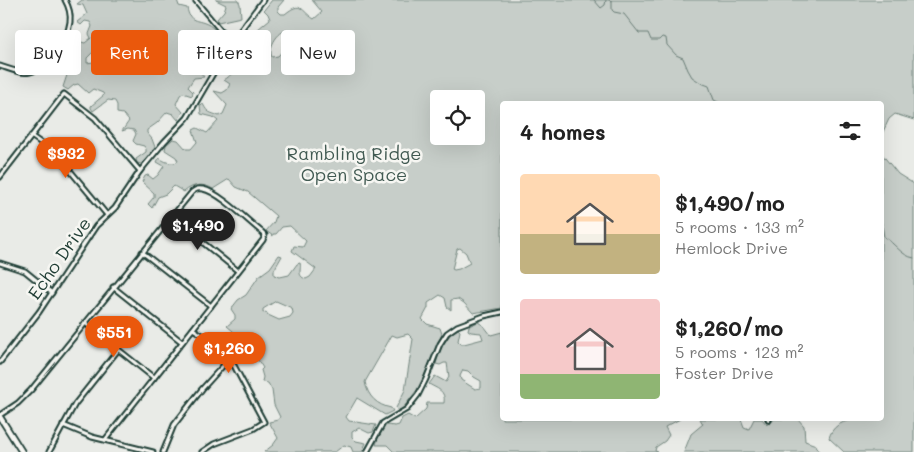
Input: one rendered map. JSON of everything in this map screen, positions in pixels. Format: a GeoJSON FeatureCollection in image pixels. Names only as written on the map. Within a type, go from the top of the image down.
{"type":"FeatureCollection","features":[{"type":"Feature","properties":{"kind":"main road"},"geometry":{"type":"LineString","coordinates":[[0,416],[22,452]]}},
{"type":"Feature","properties":{"kind":"street"},"geometry":{"type":"LineString","coordinates":[[0,66],[20,72],[29,72],[42,68],[64,40],[69,29],[70,13],[65,0]]}},
{"type":"Feature","properties":{"kind":"street"},"geometry":{"type":"LineString","coordinates":[[195,0],[221,30]]}},
{"type":"Feature","properties":{"kind":"street","name":"Echo Drive"},"geometry":{"type":"LineString","coordinates":[[241,30],[263,0]]}},
{"type":"Feature","properties":{"kind":"street","name":"Echo Drive"},"geometry":{"type":"LineString","coordinates":[[0,362],[52,293],[96,226],[124,197],[140,171],[187,118],[213,75]]}},
{"type":"Feature","properties":{"kind":"street"},"geometry":{"type":"LineString","coordinates":[[0,177],[64,94],[100,123],[140,171]]}},
{"type":"Feature","properties":{"kind":"street"},"geometry":{"type":"LineString","coordinates":[[31,136],[54,152],[107,215]]}},
{"type":"Feature","properties":{"kind":"street"},"geometry":{"type":"LineString","coordinates":[[0,416],[18,403],[31,390],[170,216],[192,192],[197,189],[213,193],[262,232],[265,235],[263,240],[105,440]]}},
{"type":"Feature","properties":{"kind":"street"},"geometry":{"type":"LineString","coordinates":[[170,216],[238,271]]}},
{"type":"Feature","properties":{"kind":"street"},"geometry":{"type":"LineString","coordinates":[[142,252],[211,306]]}},
{"type":"Feature","properties":{"kind":"street"},"geometry":{"type":"LineString","coordinates":[[0,263],[25,271],[52,293]]}},
{"type":"Feature","properties":{"kind":"street"},"geometry":{"type":"LineString","coordinates":[[113,287],[182,342]]}},
{"type":"Feature","properties":{"kind":"street"},"geometry":{"type":"LineString","coordinates":[[367,452],[383,423],[408,409],[418,395],[440,344],[447,333],[457,326],[500,312]]}},
{"type":"Feature","properties":{"kind":"street"},"geometry":{"type":"LineString","coordinates":[[85,323],[154,378]]}},
{"type":"Feature","properties":{"kind":"street"},"geometry":{"type":"LineString","coordinates":[[193,329],[218,346],[230,358],[264,422],[253,430],[214,444],[202,452]]}},
{"type":"Feature","properties":{"kind":"street"},"geometry":{"type":"LineString","coordinates":[[48,452],[81,396],[118,350]]}},
{"type":"Feature","properties":{"kind":"street"},"geometry":{"type":"LineString","coordinates":[[163,452],[174,425],[202,389],[230,358]]}},
{"type":"Feature","properties":{"kind":"street"},"geometry":{"type":"LineString","coordinates":[[64,425],[81,434],[153,452]]}},
{"type":"Feature","properties":{"kind":"green space"},"geometry":{"type":"Polygon","coordinates":[[[82,0],[177,0],[179,6],[187,8],[188,13],[194,20],[203,22],[215,30],[178,30],[178,75],[203,75],[204,77],[194,78],[188,87],[193,92],[192,96],[183,93],[180,95],[176,104],[183,112],[178,120],[173,114],[167,112],[147,130],[156,150],[141,164],[137,163],[136,159],[146,152],[146,149],[144,146],[133,141],[136,134],[134,130],[122,131],[129,121],[123,114],[117,113],[115,101],[108,100],[93,111],[91,106],[104,95],[103,93],[93,89],[88,93],[78,84],[68,90],[63,87],[67,75],[81,75],[81,42],[85,43],[91,38],[89,34],[92,26],[90,22],[85,21],[81,25],[77,22],[87,14],[83,5],[77,4],[82,0]]]}},
{"type":"Feature","properties":{"kind":"green space"},"geometry":{"type":"Polygon","coordinates":[[[216,0],[238,0],[241,17],[218,22],[217,19],[224,11],[226,5],[216,0]]]}},
{"type":"Feature","properties":{"kind":"green space","name":"Rambling Ridge Open Space"},"geometry":{"type":"Polygon","coordinates":[[[272,0],[284,0],[278,7],[278,11],[281,14],[285,14],[298,7],[314,19],[322,12],[312,0],[914,0],[914,120],[895,114],[889,119],[884,130],[884,101],[500,101],[500,308],[473,313],[458,299],[451,300],[451,310],[447,307],[445,298],[440,295],[428,303],[428,308],[422,319],[427,324],[440,328],[442,334],[420,386],[403,408],[398,411],[396,408],[405,390],[413,339],[408,334],[397,337],[392,335],[365,382],[368,392],[374,400],[381,405],[391,408],[393,411],[385,415],[357,398],[346,417],[349,421],[376,425],[373,432],[369,433],[359,428],[352,432],[352,437],[356,441],[366,443],[362,452],[353,452],[351,447],[344,445],[335,452],[264,452],[278,438],[269,422],[278,420],[280,417],[274,405],[272,390],[268,383],[262,382],[261,370],[263,368],[258,360],[254,360],[243,339],[235,338],[233,331],[227,326],[235,319],[231,309],[238,300],[246,295],[259,276],[270,268],[279,255],[282,256],[274,270],[274,275],[280,277],[289,275],[297,264],[300,263],[301,276],[306,279],[310,277],[316,269],[292,251],[294,246],[303,247],[306,241],[290,226],[282,227],[273,236],[266,231],[274,222],[276,216],[248,192],[236,187],[229,179],[213,189],[198,185],[184,192],[174,186],[166,194],[158,197],[152,208],[148,204],[154,197],[154,193],[142,182],[145,176],[148,175],[153,179],[158,175],[164,166],[157,162],[159,158],[171,163],[178,161],[176,157],[165,150],[166,145],[173,139],[178,140],[186,149],[191,149],[197,142],[193,130],[197,128],[207,133],[218,121],[213,117],[201,114],[200,105],[203,104],[206,110],[211,113],[219,116],[223,114],[227,105],[214,91],[222,93],[227,90],[230,84],[224,80],[230,75],[271,75],[271,53],[272,57],[278,56],[281,53],[281,75],[355,75],[355,30],[281,30],[271,50],[271,30],[258,30],[270,19],[264,10],[272,0]],[[460,248],[457,249],[452,269],[459,269],[470,263],[466,253],[460,248]],[[276,301],[263,309],[263,313],[266,312],[268,315],[279,320],[290,317],[293,313],[292,308],[276,301]]]}},
{"type":"Feature","properties":{"kind":"green space"},"geometry":{"type":"Polygon","coordinates":[[[884,157],[898,174],[914,184],[914,452],[844,452],[829,438],[832,431],[843,422],[884,421],[884,157]]]}},
{"type":"Feature","properties":{"kind":"green space"},"geometry":{"type":"Polygon","coordinates":[[[478,322],[491,335],[500,333],[500,421],[676,421],[665,427],[669,435],[665,441],[656,447],[655,451],[658,452],[394,452],[387,445],[376,445],[386,425],[399,425],[402,418],[408,415],[415,419],[426,409],[427,403],[444,403],[444,395],[429,384],[435,376],[446,382],[449,377],[447,363],[436,364],[443,344],[453,332],[458,329],[460,331],[458,341],[461,344],[483,339],[481,333],[468,330],[469,326],[478,322]],[[463,370],[460,376],[461,380],[475,389],[481,388],[481,381],[468,371],[463,370]]]}},
{"type":"Feature","properties":{"kind":"green space"},"geometry":{"type":"Polygon","coordinates":[[[701,421],[742,421],[744,427],[749,429],[753,421],[764,421],[767,425],[772,421],[800,421],[804,426],[805,441],[816,445],[819,452],[684,452],[691,434],[703,424],[701,421]]]}},
{"type":"Feature","properties":{"kind":"waterway"},"geometry":{"type":"LineString","coordinates":[[594,0],[601,8],[605,5],[606,0]]}},
{"type":"Feature","properties":{"kind":"waterway"},"geometry":{"type":"LineString","coordinates":[[609,0],[612,1],[612,10],[624,14],[639,33],[648,33],[651,40],[659,40],[662,37],[666,38],[667,45],[676,55],[683,58],[692,77],[709,86],[716,101]]}},
{"type":"Feature","properties":{"kind":"waterway"},"geometry":{"type":"LineString","coordinates":[[884,237],[905,255],[914,258]]}}]}
